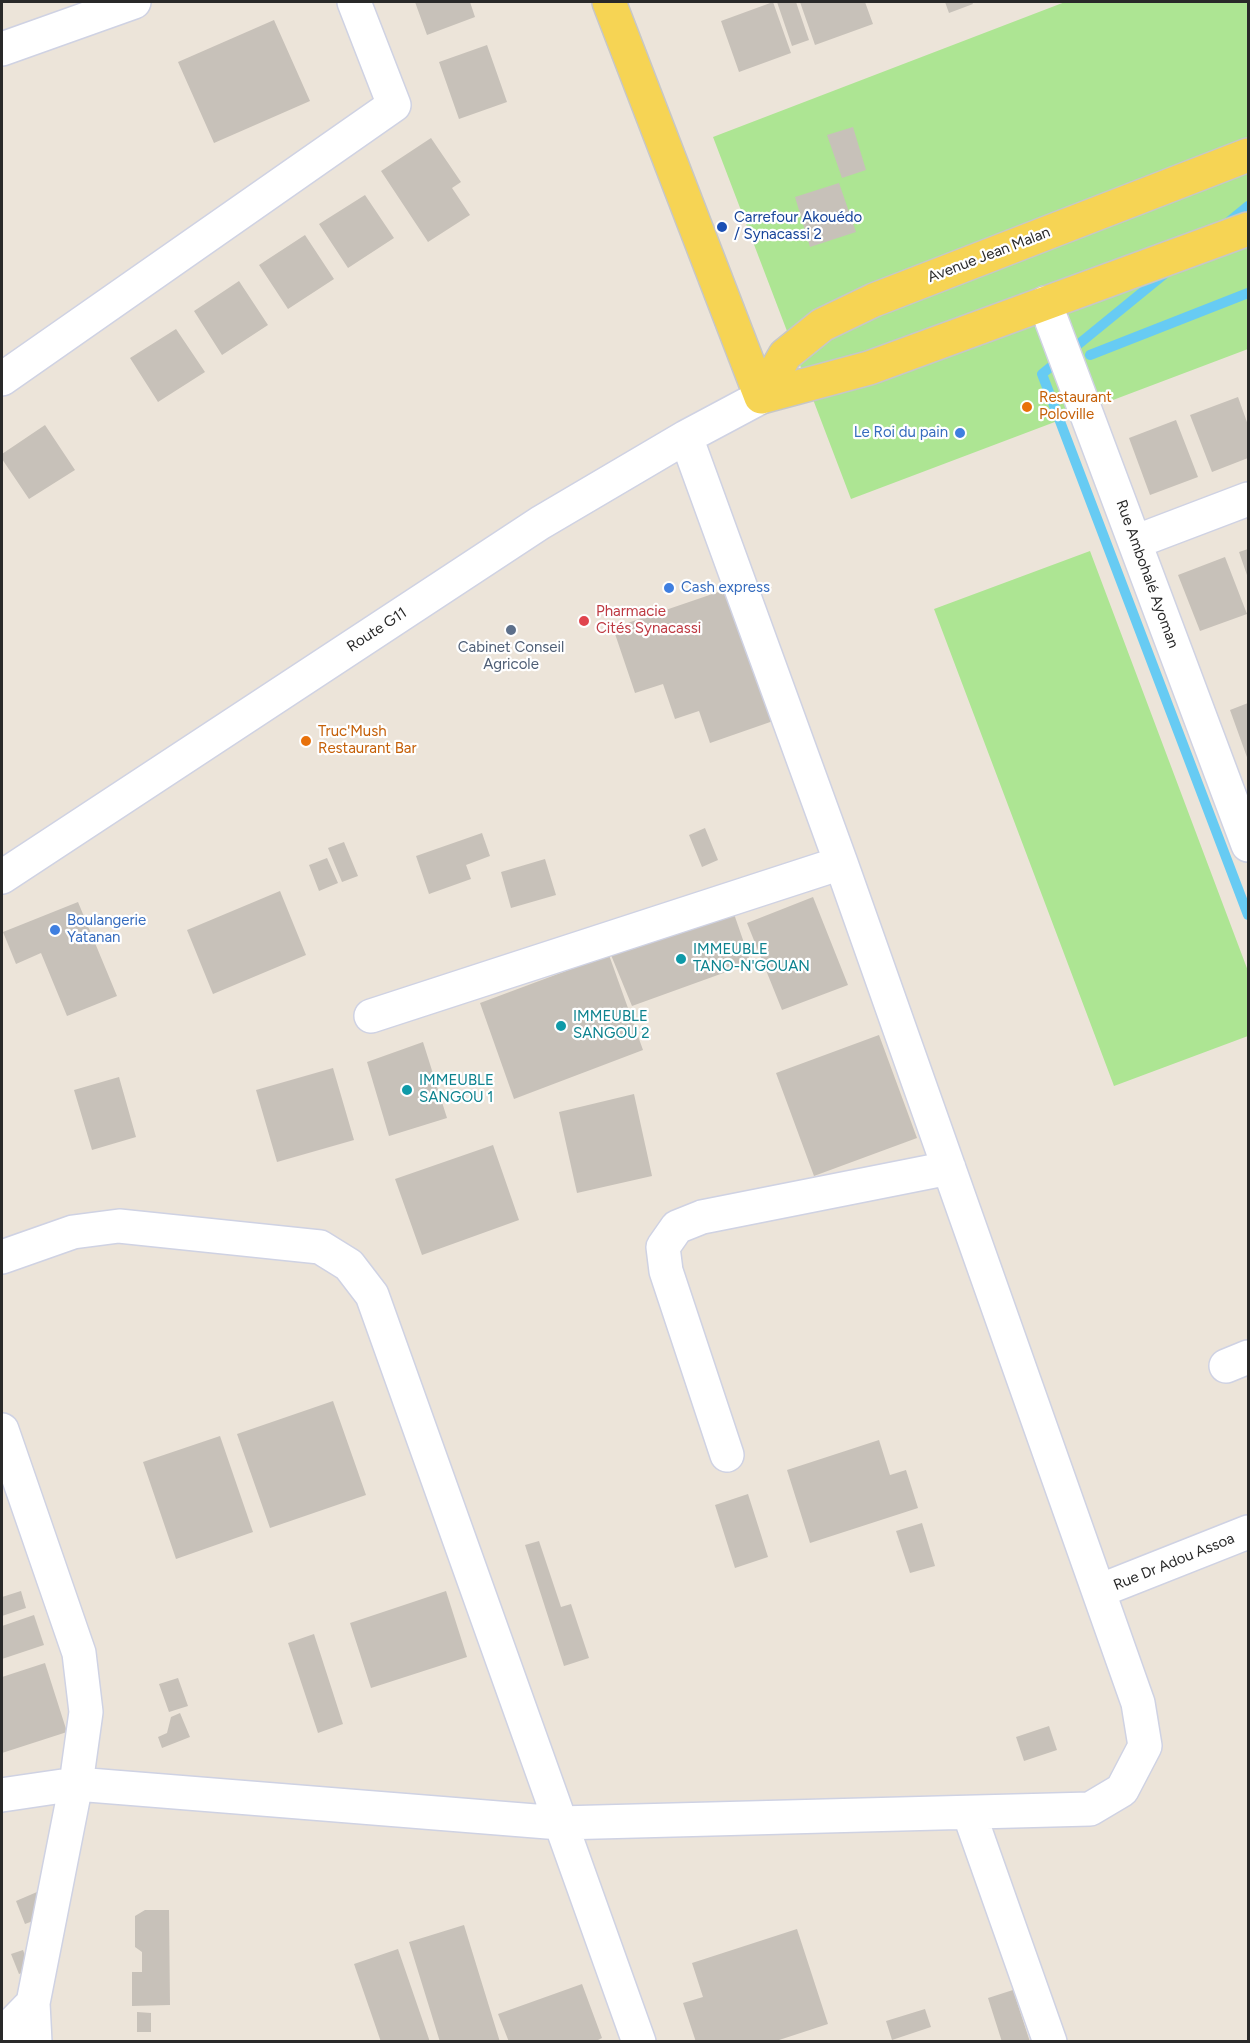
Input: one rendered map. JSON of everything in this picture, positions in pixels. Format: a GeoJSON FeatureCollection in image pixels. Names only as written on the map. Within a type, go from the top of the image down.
{"type":"FeatureCollection","features":[{"type":"Feature","properties":{"kind":"main road"},"geometry":{"type":"LineString","coordinates":[[609,2],[761,397],[869,368],[1248,229]]}},
{"type":"Feature","properties":{"kind":"main road","name":"Avenue Jean Malan"},"geometry":{"type":"LineString","coordinates":[[761,397],[785,355],[822,325],[874,300],[1248,155]]}},
{"type":"Feature","properties":{"kind":"street"},"geometry":{"type":"LineString","coordinates":[[2,49],[134,2]]}},
{"type":"Feature","properties":{"kind":"street"},"geometry":{"type":"LineString","coordinates":[[2,379],[394,105],[354,2]]}},
{"type":"Feature","properties":{"kind":"street","name":"Rue Ambohalé Ayoman"},"geometry":{"type":"LineString","coordinates":[[1045,303],[1245,827]]}},
{"type":"Feature","properties":{"kind":"street","name":"Route G11"},"geometry":{"type":"LineString","coordinates":[[2,877],[540,523],[686,437],[761,397]]}},
{"type":"Feature","properties":{"kind":"street"},"geometry":{"type":"LineString","coordinates":[[2,1796],[76,1784],[560,1823],[1090,1809],[1122,1790],[1145,1746],[1138,1703],[841,863],[686,437]]}},
{"type":"Feature","properties":{"kind":"street"},"geometry":{"type":"LineString","coordinates":[[1135,542],[1248,499]]}},
{"type":"Feature","properties":{"kind":"street"},"geometry":{"type":"LineString","coordinates":[[371,1016],[841,863]]}},
{"type":"Feature","properties":{"kind":"street"},"geometry":{"type":"LineString","coordinates":[[727,1455],[666,1271],[663,1247],[677,1227],[702,1217],[949,1168]]}},
{"type":"Feature","properties":{"kind":"street"},"geometry":{"type":"LineString","coordinates":[[2,1257],[72,1232],[119,1226],[320,1247],[349,1265],[372,1295],[639,2042]]}},
{"type":"Feature","properties":{"kind":"street"},"geometry":{"type":"LineString","coordinates":[[2,1430],[79,1653],[86,1712],[76,1784],[33,2002],[35,2042]]}},
{"type":"Feature","properties":{"kind":"street","name":"Rue Dr Adou Assoa"},"geometry":{"type":"LineString","coordinates":[[1098,1592],[1248,1532]]}},
{"type":"Feature","properties":{"kind":"street"},"geometry":{"type":"LineString","coordinates":[[969,1813],[1050,2042]]}},
{"type":"Feature","properties":{"kind":"street"},"geometry":{"type":"LineString","coordinates":[[2,2035],[33,2002]]}},
{"type":"Feature","properties":{"kind":"green space"},"geometry":{"type":"Polygon","coordinates":[[[1065,2],[1248,2],[1248,349],[851,499],[713,137],[1065,2]]]}},
{"type":"Feature","properties":{"kind":"green space"},"geometry":{"type":"Polygon","coordinates":[[[1090,551],[1248,971],[1248,1036],[1114,1086],[934,609],[1090,551]]]}},
{"type":"Feature","properties":{"kind":"building"},"geometry":{"type":"Polygon","coordinates":[[[415,2],[470,2],[475,17],[427,35],[415,2]]]}},
{"type":"Feature","properties":{"kind":"building"},"geometry":{"type":"Polygon","coordinates":[[[773,2],[791,53],[739,72],[721,21],[773,2]]]}},
{"type":"Feature","properties":{"kind":"building"},"geometry":{"type":"Polygon","coordinates":[[[777,2],[796,2],[809,40],[792,46],[777,2]]]}},
{"type":"Feature","properties":{"kind":"building"},"geometry":{"type":"Polygon","coordinates":[[[800,2],[865,2],[873,24],[815,45],[800,2]]]}},
{"type":"Feature","properties":{"kind":"building"},"geometry":{"type":"Polygon","coordinates":[[[945,2],[972,2],[973,4],[949,13],[945,2]]]}},
{"type":"Feature","properties":{"kind":"building"},"geometry":{"type":"Polygon","coordinates":[[[274,20],[310,101],[214,143],[178,62],[274,20]]]}},
{"type":"Feature","properties":{"kind":"building"},"geometry":{"type":"Polygon","coordinates":[[[487,45],[507,102],[459,119],[439,62],[487,45]]]}},
{"type":"Feature","properties":{"kind":"building"},"geometry":{"type":"Polygon","coordinates":[[[853,127],[866,170],[842,178],[827,135],[853,127]]]}},
{"type":"Feature","properties":{"kind":"building"},"geometry":{"type":"Polygon","coordinates":[[[431,138],[461,182],[452,188],[470,215],[428,242],[381,171],[431,138]]]}},
{"type":"Feature","properties":{"kind":"building"},"geometry":{"type":"Polygon","coordinates":[[[839,183],[856,232],[810,247],[795,197],[839,183]]]}},
{"type":"Feature","properties":{"kind":"building"},"geometry":{"type":"Polygon","coordinates":[[[365,195],[394,238],[348,268],[319,224],[365,195]]]}},
{"type":"Feature","properties":{"kind":"building"},"geometry":{"type":"Polygon","coordinates":[[[305,235],[334,279],[288,309],[259,265],[305,235]]]}},
{"type":"Feature","properties":{"kind":"building"},"geometry":{"type":"Polygon","coordinates":[[[239,281],[268,325],[222,355],[194,311],[239,281]]]}},
{"type":"Feature","properties":{"kind":"building"},"geometry":{"type":"Polygon","coordinates":[[[176,329],[205,372],[158,402],[130,358],[176,329]]]}},
{"type":"Feature","properties":{"kind":"building"},"geometry":{"type":"Polygon","coordinates":[[[1238,397],[1248,425],[1248,458],[1212,472],[1190,415],[1238,397]]]}},
{"type":"Feature","properties":{"kind":"building"},"geometry":{"type":"Polygon","coordinates":[[[1176,420],[1198,477],[1150,495],[1129,438],[1176,420]]]}},
{"type":"Feature","properties":{"kind":"building"},"geometry":{"type":"Polygon","coordinates":[[[45,425],[75,470],[29,499],[2,459],[2,454],[45,425]]]}},
{"type":"Feature","properties":{"kind":"building"},"geometry":{"type":"Polygon","coordinates":[[[1248,549],[1248,578],[1239,552],[1248,549]]]}},
{"type":"Feature","properties":{"kind":"building"},"geometry":{"type":"Polygon","coordinates":[[[1225,557],[1247,614],[1200,631],[1178,575],[1225,557]]]}},
{"type":"Feature","properties":{"kind":"building"},"geometry":{"type":"Polygon","coordinates":[[[730,588],[776,720],[710,743],[699,711],[675,719],[663,684],[635,693],[613,628],[730,588]]]}},
{"type":"Feature","properties":{"kind":"building"},"geometry":{"type":"Polygon","coordinates":[[[1248,703],[1248,760],[1230,710],[1248,703]]]}},
{"type":"Feature","properties":{"kind":"building"},"geometry":{"type":"Polygon","coordinates":[[[705,828],[718,860],[702,867],[689,835],[705,828]]]}},
{"type":"Feature","properties":{"kind":"building"},"geometry":{"type":"Polygon","coordinates":[[[482,833],[490,856],[466,865],[471,879],[429,894],[416,856],[482,833]]]}},
{"type":"Feature","properties":{"kind":"building"},"geometry":{"type":"Polygon","coordinates":[[[344,842],[358,876],[342,882],[328,848],[344,842]]]}},
{"type":"Feature","properties":{"kind":"building"},"geometry":{"type":"Polygon","coordinates":[[[327,858],[338,883],[319,891],[309,865],[327,858]]]}},
{"type":"Feature","properties":{"kind":"building"},"geometry":{"type":"Polygon","coordinates":[[[545,859],[556,895],[511,908],[501,872],[545,859]]]}},
{"type":"Feature","properties":{"kind":"building"},"geometry":{"type":"Polygon","coordinates":[[[280,891],[306,955],[213,994],[187,930],[280,891]]]}},
{"type":"Feature","properties":{"kind":"building"},"geometry":{"type":"Polygon","coordinates":[[[813,897],[848,985],[782,1010],[747,923],[813,897]]]}},
{"type":"Feature","properties":{"kind":"building"},"geometry":{"type":"Polygon","coordinates":[[[78,902],[117,996],[67,1016],[41,953],[16,964],[3,932],[78,902]]]}},
{"type":"Feature","properties":{"kind":"building","name":"IMMEUBLE TANO-N'GOUAN"},"geometry":{"type":"Polygon","coordinates":[[[733,911],[751,963],[632,1006],[611,955],[733,911]]]}},
{"type":"Feature","properties":{"kind":"building","name":"IMMEUBLE SANGOU 2"},"geometry":{"type":"Polygon","coordinates":[[[609,955],[643,1050],[514,1099],[480,1003],[609,955]]]}},
{"type":"Feature","properties":{"kind":"building"},"geometry":{"type":"Polygon","coordinates":[[[879,1035],[917,1138],[814,1176],[776,1073],[879,1035]]]}},
{"type":"Feature","properties":{"kind":"building","name":"IMMEUBLE SANGOU 1"},"geometry":{"type":"Polygon","coordinates":[[[423,1042],[447,1118],[389,1136],[367,1062],[423,1042]]]}},
{"type":"Feature","properties":{"kind":"building"},"geometry":{"type":"Polygon","coordinates":[[[333,1068],[354,1140],[277,1162],[256,1090],[333,1068]]]}},
{"type":"Feature","properties":{"kind":"building"},"geometry":{"type":"Polygon","coordinates":[[[119,1077],[136,1137],[92,1150],[74,1090],[119,1077]]]}},
{"type":"Feature","properties":{"kind":"building"},"geometry":{"type":"Polygon","coordinates":[[[634,1094],[652,1176],[577,1193],[559,1112],[634,1094]]]}},
{"type":"Feature","properties":{"kind":"building"},"geometry":{"type":"Polygon","coordinates":[[[493,1145],[519,1220],[422,1255],[395,1179],[493,1145]]]}},
{"type":"Feature","properties":{"kind":"building"},"geometry":{"type":"Polygon","coordinates":[[[333,1401],[366,1495],[270,1528],[237,1434],[333,1401]]]}},
{"type":"Feature","properties":{"kind":"building"},"geometry":{"type":"Polygon","coordinates":[[[220,1436],[253,1532],[176,1559],[143,1462],[220,1436]]]}},
{"type":"Feature","properties":{"kind":"building"},"geometry":{"type":"Polygon","coordinates":[[[879,1440],[890,1475],[906,1470],[918,1508],[810,1543],[787,1470],[879,1440]]]}},
{"type":"Feature","properties":{"kind":"building"},"geometry":{"type":"Polygon","coordinates":[[[748,1494],[768,1557],[735,1568],[715,1505],[748,1494]]]}},
{"type":"Feature","properties":{"kind":"building"},"geometry":{"type":"Polygon","coordinates":[[[922,1523],[935,1566],[910,1573],[896,1531],[922,1523]]]}},
{"type":"Feature","properties":{"kind":"building"},"geometry":{"type":"Polygon","coordinates":[[[539,1541],[561,1607],[571,1604],[589,1658],[564,1666],[525,1545],[539,1541]]]}},
{"type":"Feature","properties":{"kind":"building"},"geometry":{"type":"Polygon","coordinates":[[[21,1591],[26,1608],[2,1616],[2,1597],[21,1591]]]}},
{"type":"Feature","properties":{"kind":"building"},"geometry":{"type":"Polygon","coordinates":[[[446,1591],[467,1657],[371,1688],[350,1623],[446,1591]]]}},
{"type":"Feature","properties":{"kind":"building"},"geometry":{"type":"Polygon","coordinates":[[[34,1615],[44,1645],[2,1659],[2,1626],[34,1615]]]}},
{"type":"Feature","properties":{"kind":"building"},"geometry":{"type":"Polygon","coordinates":[[[314,1634],[343,1724],[318,1733],[288,1643],[314,1634]]]}},
{"type":"Feature","properties":{"kind":"building"},"geometry":{"type":"Polygon","coordinates":[[[45,1663],[67,1732],[2,1753],[2,1677],[45,1663]]]}},
{"type":"Feature","properties":{"kind":"building"},"geometry":{"type":"Polygon","coordinates":[[[178,1678],[188,1706],[169,1712],[159,1684],[178,1678]]]}},
{"type":"Feature","properties":{"kind":"building"},"geometry":{"type":"Polygon","coordinates":[[[180,1713],[190,1737],[162,1748],[158,1737],[167,1733],[171,1717],[180,1713]]]}},
{"type":"Feature","properties":{"kind":"building"},"geometry":{"type":"Polygon","coordinates":[[[1049,1726],[1057,1750],[1024,1761],[1016,1737],[1049,1726]]]}},
{"type":"Feature","properties":{"kind":"building"},"geometry":{"type":"Polygon","coordinates":[[[37,1892],[46,1916],[25,1924],[16,1901],[37,1892]]]}},
{"type":"Feature","properties":{"kind":"building"},"geometry":{"type":"Polygon","coordinates":[[[145,1910],[169,1910],[170,2005],[132,2006],[132,1972],[142,1972],[142,1952],[135,1947],[135,1916],[145,1910]]]}},
{"type":"Feature","properties":{"kind":"building"},"geometry":{"type":"Polygon","coordinates":[[[464,1925],[500,2042],[440,2042],[409,1942],[464,1925]]]}},
{"type":"Feature","properties":{"kind":"building"},"geometry":{"type":"Polygon","coordinates":[[[797,1929],[828,2024],[773,2042],[696,2042],[683,2003],[703,1997],[692,1963],[797,1929]]]}},
{"type":"Feature","properties":{"kind":"building"},"geometry":{"type":"Polygon","coordinates":[[[398,1949],[430,2042],[381,2042],[354,1964],[398,1949]]]}},
{"type":"Feature","properties":{"kind":"building"},"geometry":{"type":"Polygon","coordinates":[[[23,1950],[30,1970],[19,1974],[11,1954],[23,1950]]]}},
{"type":"Feature","properties":{"kind":"building"},"geometry":{"type":"Polygon","coordinates":[[[582,1984],[602,2038],[594,2042],[509,2042],[498,2014],[582,1984]]]}},
{"type":"Feature","properties":{"kind":"building"},"geometry":{"type":"Polygon","coordinates":[[[1013,1990],[1030,2042],[1002,2042],[988,1998],[1013,1990]]]}},
{"type":"Feature","properties":{"kind":"building"},"geometry":{"type":"Polygon","coordinates":[[[925,2009],[931,2027],[892,2040],[886,2021],[925,2009]]]}},
{"type":"Feature","properties":{"kind":"building"},"geometry":{"type":"Polygon","coordinates":[[[137,2012],[151,2013],[151,2032],[137,2032],[137,2012]]]}},
{"type":"Feature","properties":{"kind":"waterway"},"geometry":{"type":"LineString","coordinates":[[1226,224],[1248,206]]}},
{"type":"Feature","properties":{"kind":"waterway"},"geometry":{"type":"LineString","coordinates":[[1167,272],[1042,374],[1248,915]]}},
{"type":"Feature","properties":{"kind":"waterway"},"geometry":{"type":"LineString","coordinates":[[1090,355],[1248,293]]}},
{"type":"Feature","properties":{"kind":"place","name":"Carrefour Akouédo / Synacassi 2"},"geometry":{"type":"Point","coordinates":[722,227]}},
{"type":"Feature","properties":{"kind":"place","name":"Restaurant Poloville"},"geometry":{"type":"Point","coordinates":[1027,407]}},
{"type":"Feature","properties":{"kind":"place","name":"Le Roi du pain"},"geometry":{"type":"Point","coordinates":[960,433]}},
{"type":"Feature","properties":{"kind":"place","name":"Cash express"},"geometry":{"type":"Point","coordinates":[669,588]}},
{"type":"Feature","properties":{"kind":"place","name":"Pharmacie Cités Synacassi"},"geometry":{"type":"Point","coordinates":[584,621]}},
{"type":"Feature","properties":{"kind":"place","name":"Cabinet Conseil Agricole"},"geometry":{"type":"Point","coordinates":[511,630]}},
{"type":"Feature","properties":{"kind":"place","name":"Truc'Mush Restaurant Bar"},"geometry":{"type":"Point","coordinates":[306,741]}},
{"type":"Feature","properties":{"kind":"place","name":"Boulangerie Yatanan"},"geometry":{"type":"Point","coordinates":[55,930]}},
{"type":"Feature","properties":{"kind":"place","name":"IMMEUBLE TANO-N'GOUAN"},"geometry":{"type":"Point","coordinates":[681,959]}},
{"type":"Feature","properties":{"kind":"place","name":"IMMEUBLE SANGOU 2"},"geometry":{"type":"Point","coordinates":[561,1026]}},
{"type":"Feature","properties":{"kind":"place","name":"IMMEUBLE SANGOU 1"},"geometry":{"type":"Point","coordinates":[407,1090]}}]}
